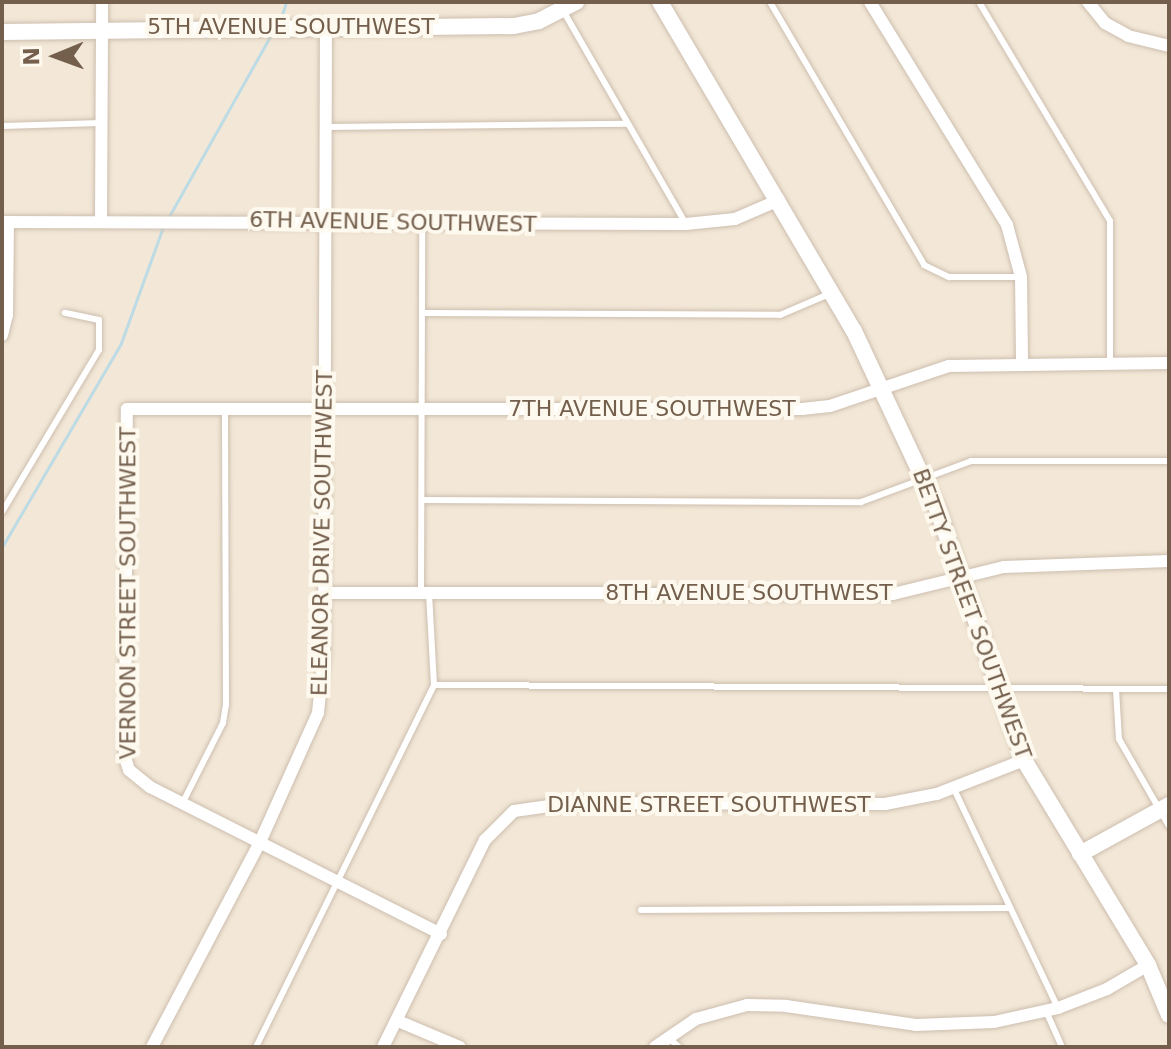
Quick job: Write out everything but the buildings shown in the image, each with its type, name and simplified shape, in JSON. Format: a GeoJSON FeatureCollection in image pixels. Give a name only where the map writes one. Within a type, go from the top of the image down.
{"type":"FeatureCollection","features":[{"type":"Feature","properties":{"kind":"street"},"geometry":{"type":"LineString","coordinates":[[101,221],[102,2]]}},
{"type":"Feature","properties":{"kind":"street","name":"BETTY STREET SOUTHWEST"},"geometry":{"type":"LineString","coordinates":[[660,2],[779,200],[882,387],[923,476],[1024,760],[1148,965],[1169,1015]]}},
{"type":"Feature","properties":{"kind":"street"},"geometry":{"type":"LineString","coordinates":[[870,2],[1000,212],[1021,277],[1022,364]]}},
{"type":"Feature","properties":{"kind":"street"},"geometry":{"type":"LineString","coordinates":[[1088,2],[1105,23],[1128,36],[1169,46]]}},
{"type":"Feature","properties":{"kind":"street","name":"5TH AVENUE SOUTHWEST"},"geometry":{"type":"LineString","coordinates":[[2,32],[102,27],[514,26],[569,6]]}},
{"type":"Feature","properties":{"kind":"street","name":"ELEANOR DRIVE SOUTHWEST"},"geometry":{"type":"LineString","coordinates":[[152,1047],[260,842],[318,713],[324,593],[326,27]]}},
{"type":"Feature","properties":{"kind":"street","name":"6TH AVENUE SOUTHWEST"},"geometry":{"type":"LineString","coordinates":[[5,222],[686,224],[735,219],[779,200]]}},
{"type":"Feature","properties":{"kind":"street"},"geometry":{"type":"LineString","coordinates":[[2,335],[7,315],[5,222]]}},
{"type":"Feature","properties":{"kind":"street","name":"7TH AVENUE SOUTHWEST"},"geometry":{"type":"LineString","coordinates":[[127,409],[802,409],[949,366],[1169,363]]}},
{"type":"Feature","properties":{"kind":"street","name":"VERNON STREET SOUTHWEST"},"geometry":{"type":"LineString","coordinates":[[127,409],[125,758],[139,780],[182,804],[441,934]]}},
{"type":"Feature","properties":{"kind":"street","name":"8TH AVENUE SOUTHWEST"},"geometry":{"type":"LineString","coordinates":[[324,593],[893,594],[1004,567],[1169,561]]}},
{"type":"Feature","properties":{"kind":"street","name":"DIANNE STREET SOUTHWEST"},"geometry":{"type":"LineString","coordinates":[[383,1047],[493,829],[529,806],[885,804],[954,789],[1024,760]]}},
{"type":"Feature","properties":{"kind":"street"},"geometry":{"type":"LineString","coordinates":[[1080,854],[1164,807]]}},
{"type":"Feature","properties":{"kind":"street"},"geometry":{"type":"LineString","coordinates":[[655,1047],[696,1019],[747,1005],[942,1026],[1052,1010],[1107,989],[1148,965]]}},
{"type":"Feature","properties":{"kind":"street"},"geometry":{"type":"LineString","coordinates":[[398,1021],[460,1047]]}},
{"type":"Feature","properties":{"kind":"lane"},"geometry":{"type":"LineString","coordinates":[[770,2],[924,265],[949,277],[1021,277]]}},
{"type":"Feature","properties":{"kind":"lane"},"geometry":{"type":"LineString","coordinates":[[979,2],[1110,221],[1110,364]]}},
{"type":"Feature","properties":{"kind":"lane"},"geometry":{"type":"LineString","coordinates":[[569,6],[628,124],[686,224]]}},
{"type":"Feature","properties":{"kind":"lane"},"geometry":{"type":"LineString","coordinates":[[2,126],[101,123]]}},
{"type":"Feature","properties":{"kind":"lane"},"geometry":{"type":"LineString","coordinates":[[325,127],[628,124]]}},
{"type":"Feature","properties":{"kind":"lane"},"geometry":{"type":"LineString","coordinates":[[256,1047],[434,685],[425,594],[422,500],[422,223]]}},
{"type":"Feature","properties":{"kind":"lane"},"geometry":{"type":"LineString","coordinates":[[422,313],[780,315],[832,292]]}},
{"type":"Feature","properties":{"kind":"lane"},"geometry":{"type":"LineString","coordinates":[[2,512],[99,350],[99,320],[65,313]]}},
{"type":"Feature","properties":{"kind":"lane"},"geometry":{"type":"LineString","coordinates":[[182,804],[223,723],[226,705],[225,410]]}},
{"type":"Feature","properties":{"kind":"lane"},"geometry":{"type":"LineString","coordinates":[[422,500],[861,502],[923,476],[971,461],[1169,461]]}},
{"type":"Feature","properties":{"kind":"lane"},"geometry":{"type":"LineString","coordinates":[[434,685],[1169,689]]}},
{"type":"Feature","properties":{"kind":"lane"},"geometry":{"type":"LineString","coordinates":[[1116,689],[1119,739],[1164,807],[1169,826]]}},
{"type":"Feature","properties":{"kind":"lane"},"geometry":{"type":"LineString","coordinates":[[954,789],[1010,908],[1052,1010],[1062,1047]]}},
{"type":"Feature","properties":{"kind":"lane"},"geometry":{"type":"LineString","coordinates":[[641,910],[1010,908]]}},
{"type":"Feature","properties":{"kind":"lane"},"geometry":{"type":"LineString","coordinates":[[667,1036],[679,1047]]}},
{"type":"Feature","properties":{"kind":"shaded area"},"geometry":{"type":"Polygon","coordinates":[[[2,2],[1169,2],[1169,1047],[2,1047],[2,2]]]}},
{"type":"Feature","properties":{"kind":"waterway"},"geometry":{"type":"LineString","coordinates":[[282,15],[286,2]]}},
{"type":"Feature","properties":{"kind":"waterway"},"geometry":{"type":"LineString","coordinates":[[167,220],[269,38]]}},
{"type":"Feature","properties":{"kind":"waterway"},"geometry":{"type":"LineString","coordinates":[[2,547],[121,343],[163,227]]}}]}
